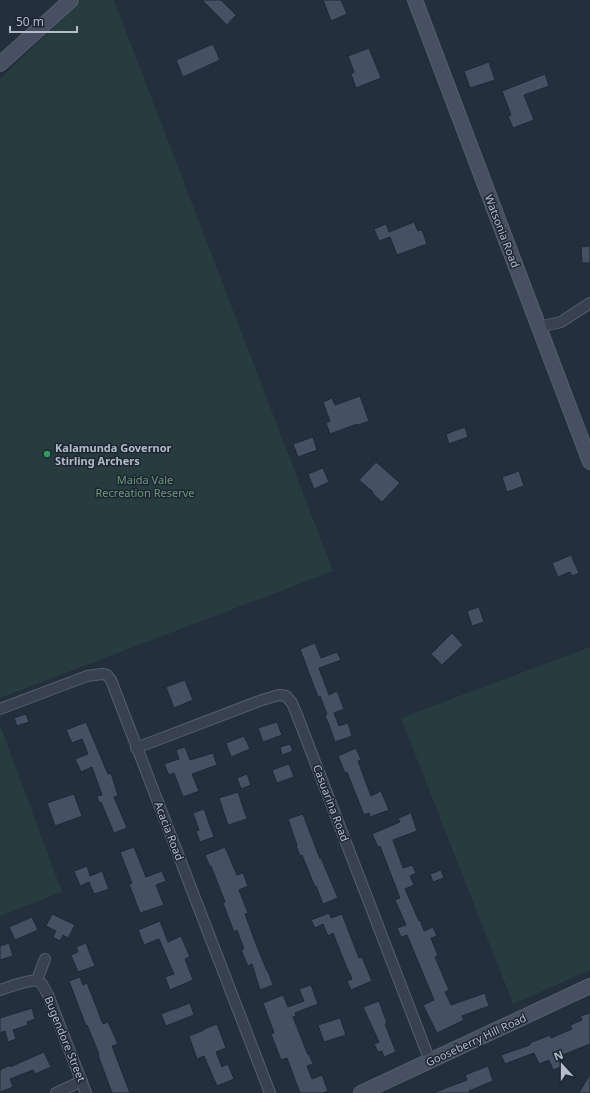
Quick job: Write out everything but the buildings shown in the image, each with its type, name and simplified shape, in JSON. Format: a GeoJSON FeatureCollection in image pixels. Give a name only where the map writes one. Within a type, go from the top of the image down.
{"type":"FeatureCollection","features":[{"type":"Feature","properties":{"kind":"street"},"geometry":{"type":"LineString","coordinates":[[0,64],[71,0]]}},
{"type":"Feature","properties":{"kind":"street","name":"Watsonia Road"},"geometry":{"type":"LineString","coordinates":[[414,0],[590,462]]}},
{"type":"Feature","properties":{"kind":"street"},"geometry":{"type":"LineString","coordinates":[[538,327],[561,322],[590,303]]}},
{"type":"Feature","properties":{"kind":"street","name":"Acacia Road"},"geometry":{"type":"LineString","coordinates":[[0,709],[87,676],[102,674],[107,675],[111,680],[270,1093]]}},
{"type":"Feature","properties":{"kind":"street","name":"Casuarina Road"},"geometry":{"type":"LineString","coordinates":[[136,748],[262,700],[279,695],[286,696],[292,703],[298,715],[430,1061]]}},
{"type":"Feature","properties":{"kind":"street"},"geometry":{"type":"LineString","coordinates":[[0,990],[20,982],[37,980],[45,959]]}},
{"type":"Feature","properties":{"kind":"street","name":"Bugendore Street"},"geometry":{"type":"LineString","coordinates":[[37,980],[42,984],[48,994],[86,1093]]}},
{"type":"Feature","properties":{"kind":"street","name":"Gooseberry Hill Road"},"geometry":{"type":"LineString","coordinates":[[361,1093],[590,986]]}},
{"type":"Feature","properties":{"kind":"street"},"geometry":{"type":"LineString","coordinates":[[56,1093],[82,1081]]}},
{"type":"Feature","properties":{"kind":"green space","name":"Maida Vale Recreation Reserve"},"geometry":{"type":"Polygon","coordinates":[[[82,0],[114,0],[333,571],[0,698],[0,79],[82,0]]]}},
{"type":"Feature","properties":{"kind":"green space"},"geometry":{"type":"Polygon","coordinates":[[[590,647],[590,970],[513,1004],[401,718],[590,647]]]}},
{"type":"Feature","properties":{"kind":"green space"},"geometry":{"type":"Polygon","coordinates":[[[0,725],[62,892],[0,916],[0,725]]]}},
{"type":"Feature","properties":{"kind":"place","name":"Kalamunda Governor Stirling Archers"},"geometry":{"type":"Point","coordinates":[47,454]}}]}
